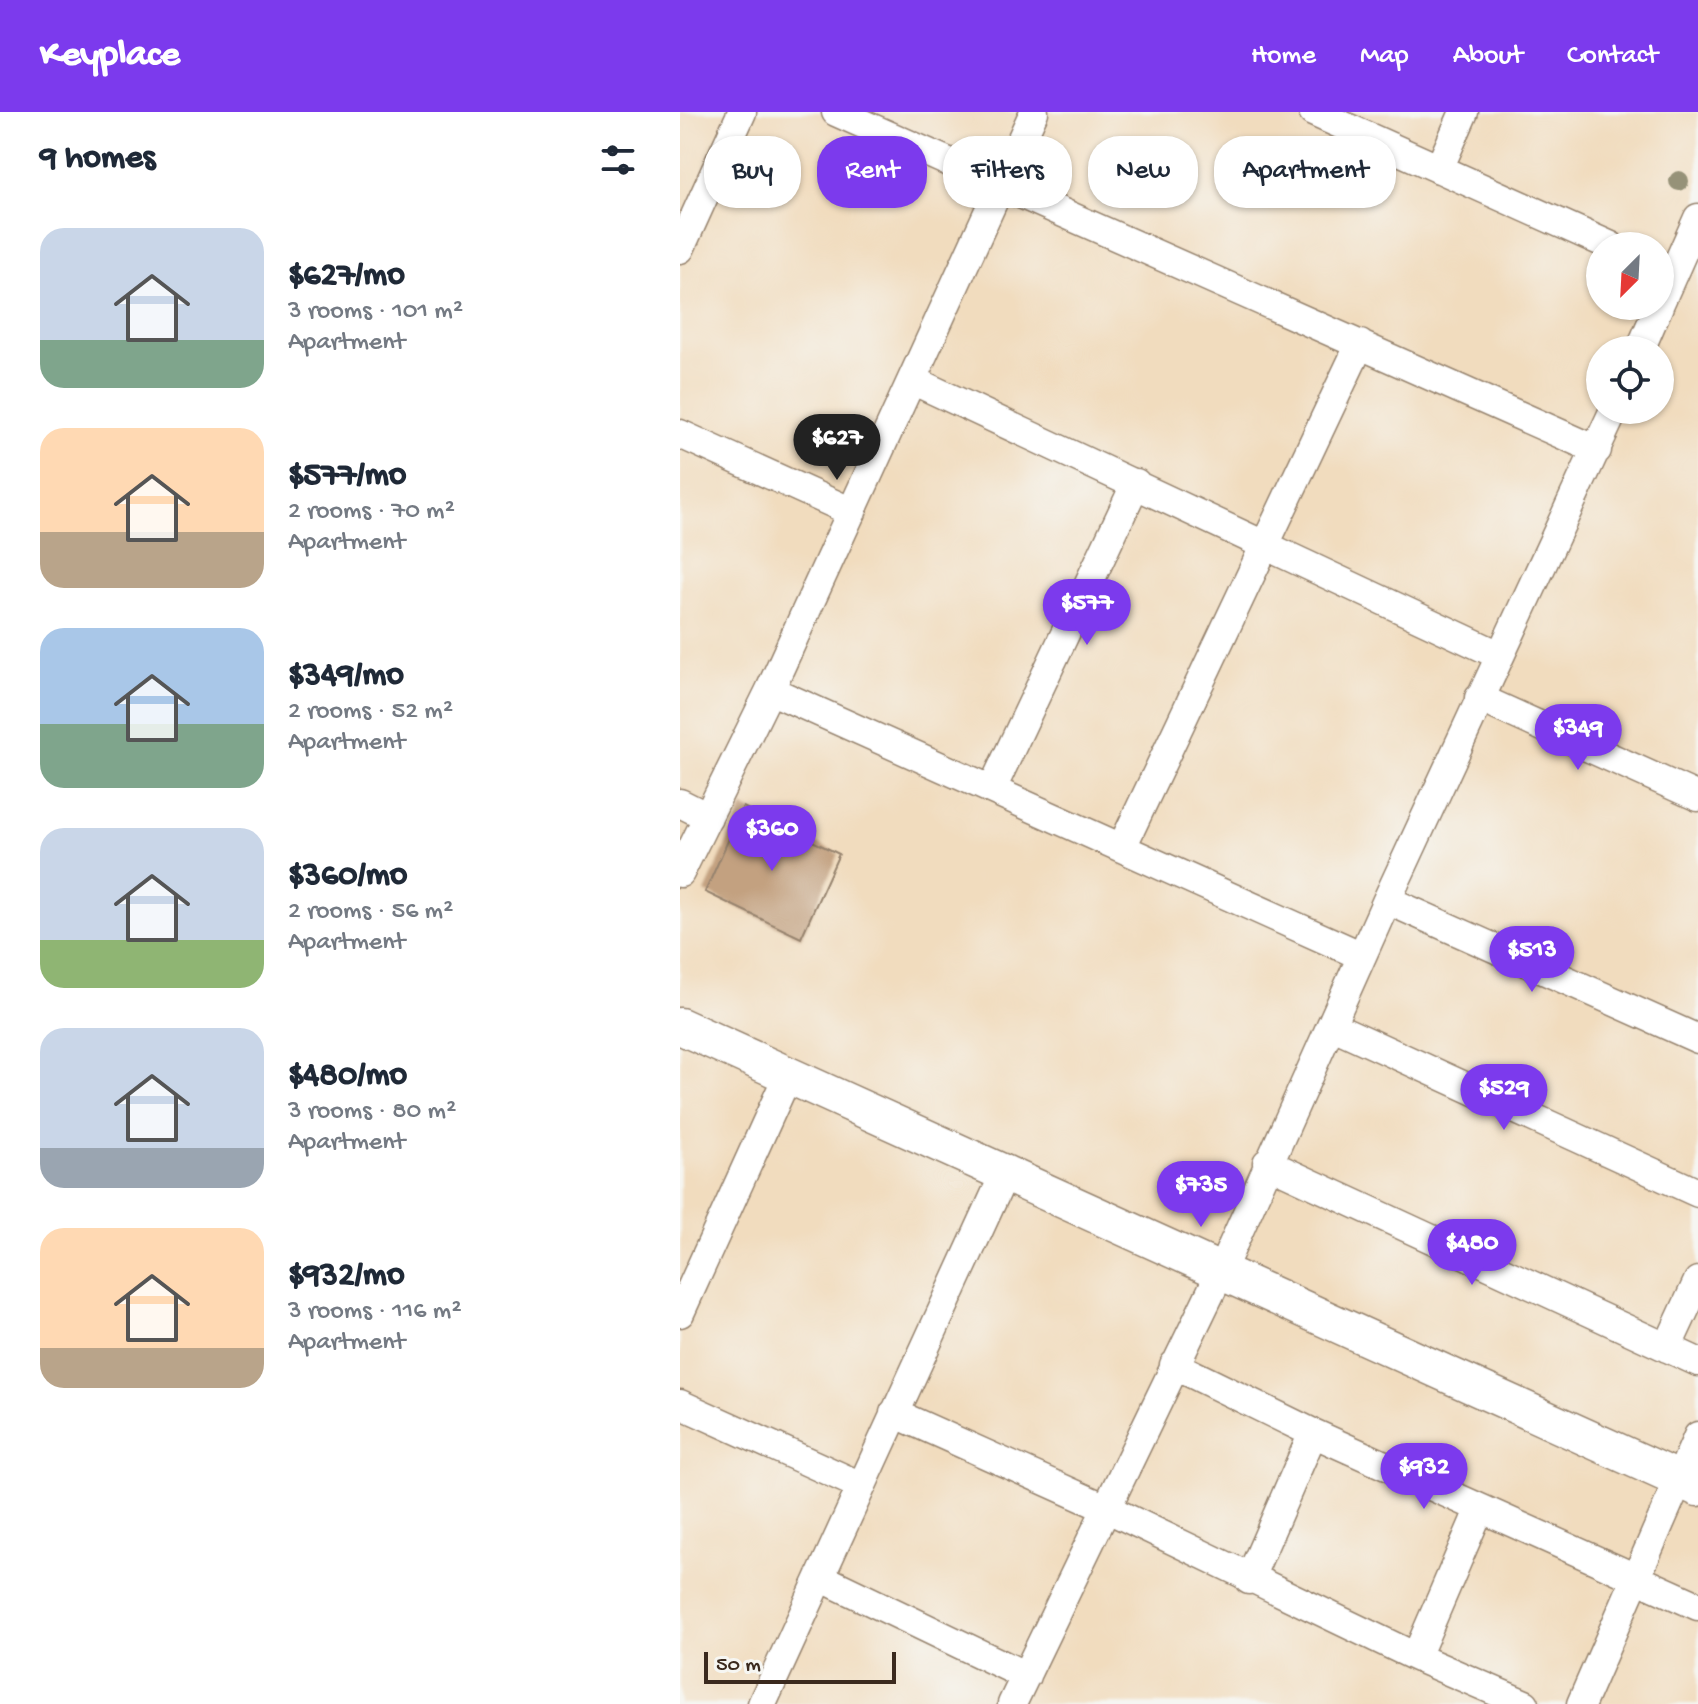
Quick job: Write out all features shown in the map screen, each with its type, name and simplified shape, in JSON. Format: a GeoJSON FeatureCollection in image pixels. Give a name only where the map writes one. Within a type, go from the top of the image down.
{"type":"FeatureCollection","features":[{"type":"Feature","properties":{"kind":"street"},"geometry":{"type":"LineString","coordinates":[[680,249],[742,112]]}},
{"type":"Feature","properties":{"kind":"street"},"geometry":{"type":"LineString","coordinates":[[836,112],[943,159]]}},
{"type":"Feature","properties":{"kind":"street"},"geometry":{"type":"LineString","coordinates":[[1023,136],[1034,112]]}},
{"type":"Feature","properties":{"kind":"street"},"geometry":{"type":"LineString","coordinates":[[1313,112],[1586,235]]}},
{"type":"Feature","properties":{"kind":"street"},"geometry":{"type":"LineString","coordinates":[[1439,169],[1464,112]]}},
{"type":"Feature","properties":{"kind":"street"},"geometry":{"type":"LineString","coordinates":[[680,873],[770,690],[989,208]]}},
{"type":"Feature","properties":{"kind":"street"},"geometry":{"type":"LineString","coordinates":[[1054,208],[1597,450]]}},
{"type":"Feature","properties":{"kind":"street"},"geometry":{"type":"LineString","coordinates":[[1677,275],[1698,218]]}},
{"type":"Feature","properties":{"kind":"street"},"geometry":{"type":"LineString","coordinates":[[1122,847],[1360,344]]}},
{"type":"Feature","properties":{"kind":"street"},"geometry":{"type":"LineString","coordinates":[[912,380],[1499,655]]}},
{"type":"Feature","properties":{"kind":"street"},"geometry":{"type":"LineString","coordinates":[[1012,1704],[1221,1271],[1479,698],[1608,424]]}},
{"type":"Feature","properties":{"kind":"street"},"geometry":{"type":"LineString","coordinates":[[680,434],[852,512]]}},
{"type":"Feature","properties":{"kind":"street"},"geometry":{"type":"LineString","coordinates":[[992,789],[1136,483]]}},
{"type":"Feature","properties":{"kind":"street"},"geometry":{"type":"LineString","coordinates":[[770,690],[1362,956]]}},
{"type":"Feature","properties":{"kind":"street"},"geometry":{"type":"LineString","coordinates":[[1479,698],[1698,797]]}},
{"type":"Feature","properties":{"kind":"street"},"geometry":{"type":"LineString","coordinates":[[680,803],[708,817]]}},
{"type":"Feature","properties":{"kind":"street"},"geometry":{"type":"LineString","coordinates":[[1387,900],[1698,1039]]}},
{"type":"Feature","properties":{"kind":"street"},"geometry":{"type":"LineString","coordinates":[[1331,1025],[1698,1193]]}},
{"type":"Feature","properties":{"kind":"street"},"geometry":{"type":"LineString","coordinates":[[680,1026],[1690,1484]]}},
{"type":"Feature","properties":{"kind":"street"},"geometry":{"type":"LineString","coordinates":[[680,1313],[788,1075]]}},
{"type":"Feature","properties":{"kind":"street"},"geometry":{"type":"LineString","coordinates":[[1267,1163],[1698,1362]]}},
{"type":"Feature","properties":{"kind":"street"},"geometry":{"type":"LineString","coordinates":[[762,1704],[1005,1173]]}},
{"type":"Feature","properties":{"kind":"street"},"geometry":{"type":"LineString","coordinates":[[1667,1348],[1698,1281]]}},
{"type":"Feature","properties":{"kind":"street"},"geometry":{"type":"LineString","coordinates":[[1174,1365],[1313,1433],[1698,1606]]}},
{"type":"Feature","properties":{"kind":"street"},"geometry":{"type":"LineString","coordinates":[[680,1404],[861,1486]]}},
{"type":"Feature","properties":{"kind":"street"},"geometry":{"type":"LineString","coordinates":[[894,1413],[1108,1509],[1249,1580],[1525,1704]]}},
{"type":"Feature","properties":{"kind":"street"},"geometry":{"type":"LineString","coordinates":[[1249,1580],[1313,1433]]}},
{"type":"Feature","properties":{"kind":"street"},"geometry":{"type":"LineString","coordinates":[[1581,1704],[1636,1578],[1690,1484],[1698,1436]]}},
{"type":"Feature","properties":{"kind":"street"},"geometry":{"type":"LineString","coordinates":[[1416,1657],[1480,1508]]}},
{"type":"Feature","properties":{"kind":"street"},"geometry":{"type":"LineString","coordinates":[[820,1577],[1026,1676]]}},
{"type":"Feature","properties":{"kind":"building"},"geometry":{"type":"Polygon","coordinates":[[[743,807],[839,854],[801,938],[705,892],[743,807]]]}}]}
